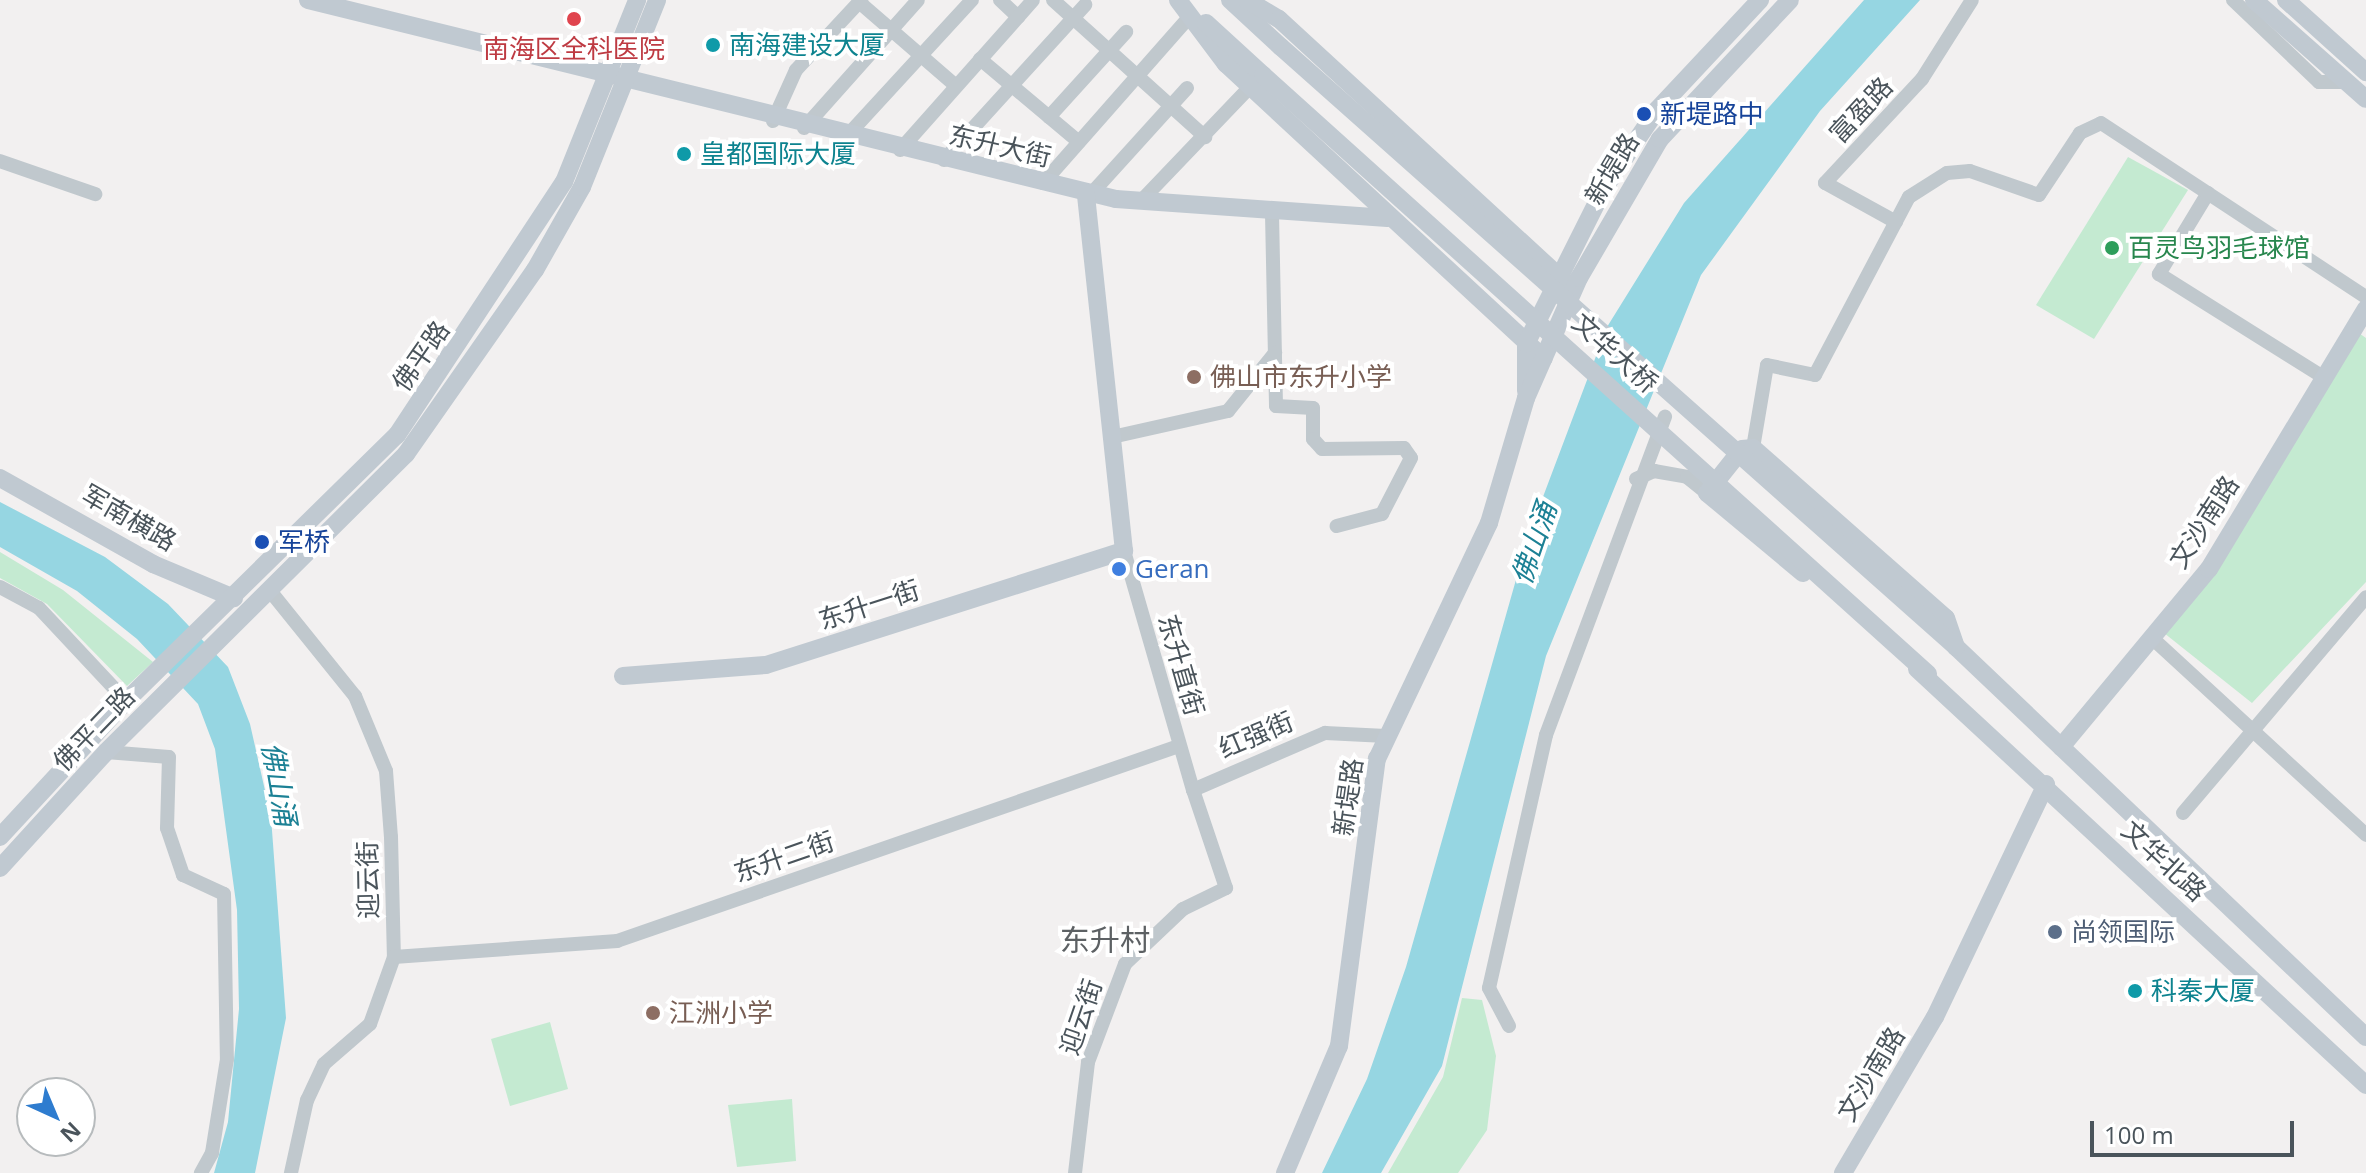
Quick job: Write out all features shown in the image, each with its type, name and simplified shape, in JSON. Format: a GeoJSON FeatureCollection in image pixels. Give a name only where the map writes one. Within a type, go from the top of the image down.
{"type":"FeatureCollection","features":[{"type":"Feature","properties":{"kind":"main road","name":"东升大街"},"geometry":{"type":"LineString","coordinates":[[308,0],[619,78],[773,121],[1088,193],[1140,202],[1272,214],[1387,218]]}},
{"type":"Feature","properties":{"kind":"main road","name":"佛平路"},"geometry":{"type":"LineString","coordinates":[[230,632],[406,454],[500,319],[582,187],[619,78],[637,0]]}},
{"type":"Feature","properties":{"kind":"main road","name":"佛平路"},"geometry":{"type":"LineString","coordinates":[[153,676],[397,435],[520,259],[564,182],[657,0]]}},
{"type":"Feature","properties":{"kind":"main road","name":"文华北路"},"geometry":{"type":"LineString","coordinates":[[1230,0],[1956,647],[2366,1037]]}},
{"type":"Feature","properties":{"kind":"main road"},"geometry":{"type":"LineString","coordinates":[[1247,0],[1279,19],[1574,290]]}},
{"type":"Feature","properties":{"kind":"main road","name":"新堤路"},"geometry":{"type":"LineString","coordinates":[[1526,398],[1526,344],[1603,190],[1657,110],[1760,0]]}},
{"type":"Feature","properties":{"kind":"main road","name":"新堤路"},"geometry":{"type":"LineString","coordinates":[[1285,1173],[1339,1046],[1377,759],[1489,523],[1526,398],[1574,290],[1660,139],[1790,0]]}},
{"type":"Feature","properties":{"kind":"main road"},"geometry":{"type":"LineString","coordinates":[[2254,0],[2315,58],[2366,99]]}},
{"type":"Feature","properties":{"kind":"main road"},"geometry":{"type":"LineString","coordinates":[[2286,0],[2366,72]]}},
{"type":"Feature","properties":{"kind":"main road"},"geometry":{"type":"LineString","coordinates":[[1183,5],[1387,218],[1544,358]]}},
{"type":"Feature","properties":{"kind":"main road","name":"文华大桥"},"geometry":{"type":"LineString","coordinates":[[1257,81],[1928,674]]}},
{"type":"Feature","properties":{"kind":"main road"},"geometry":{"type":"LineString","coordinates":[[1088,193],[1124,551]]}},
{"type":"Feature","properties":{"kind":"main road","name":"文沙南路"},"geometry":{"type":"LineString","coordinates":[[2061,747],[2209,569],[2366,309]]}},
{"type":"Feature","properties":{"kind":"main road"},"geometry":{"type":"LineString","coordinates":[[1928,674],[1902,662],[1707,493],[1742,449],[1753,448],[1946,618],[1956,647]]}},
{"type":"Feature","properties":{"kind":"main road","name":"军南横路"},"geometry":{"type":"LineString","coordinates":[[0,478],[153,564],[234,598]]}},
{"type":"Feature","properties":{"kind":"main road","name":"东升一街"},"geometry":{"type":"LineString","coordinates":[[623,676],[766,665],[1124,551]]}},
{"type":"Feature","properties":{"kind":"main road","name":"佛平二路"},"geometry":{"type":"LineString","coordinates":[[0,868],[106,752],[230,632]]}},
{"type":"Feature","properties":{"kind":"main road","name":"文华北路"},"geometry":{"type":"LineString","coordinates":[[1928,674],[2364,1080]]}},
{"type":"Feature","properties":{"kind":"main road","name":"佛平二路"},"geometry":{"type":"LineString","coordinates":[[0,837],[153,676]]}},
{"type":"Feature","properties":{"kind":"main road","name":"文沙南路"},"geometry":{"type":"LineString","coordinates":[[1843,1173],[1935,1017],[2046,784]]}},
{"type":"Feature","properties":{"kind":"street"},"geometry":{"type":"LineString","coordinates":[[804,128],[918,0]]}},
{"type":"Feature","properties":{"kind":"street"},"geometry":{"type":"LineString","coordinates":[[846,137],[972,0]]}},
{"type":"Feature","properties":{"kind":"street"},"geometry":{"type":"LineString","coordinates":[[1000,0],[1018,17]]}},
{"type":"Feature","properties":{"kind":"street"},"geometry":{"type":"LineString","coordinates":[[900,150],[1033,0]]}},
{"type":"Feature","properties":{"kind":"street"},"geometry":{"type":"LineString","coordinates":[[1053,0],[1205,137]]}},
{"type":"Feature","properties":{"kind":"street","name":"富盈路"},"geometry":{"type":"LineString","coordinates":[[1896,222],[1825,183],[1922,79],[1972,0]]}},
{"type":"Feature","properties":{"kind":"street"},"geometry":{"type":"LineString","coordinates":[[2233,0],[2319,82],[2346,82]]}},
{"type":"Feature","properties":{"kind":"street"},"geometry":{"type":"LineString","coordinates":[[773,121],[796,70],[860,1],[956,86]]}},
{"type":"Feature","properties":{"kind":"street"},"geometry":{"type":"LineString","coordinates":[[944,160],[1085,5]]}},
{"type":"Feature","properties":{"kind":"street"},"geometry":{"type":"LineString","coordinates":[[1043,183],[1137,76],[1183,5]]}},
{"type":"Feature","properties":{"kind":"street"},"geometry":{"type":"LineString","coordinates":[[1049,117],[1126,32]]}},
{"type":"Feature","properties":{"kind":"street"},"geometry":{"type":"LineString","coordinates":[[980,59],[1079,142]]}},
{"type":"Feature","properties":{"kind":"street"},"geometry":{"type":"LineString","coordinates":[[1140,202],[1257,81]]}},
{"type":"Feature","properties":{"kind":"street"},"geometry":{"type":"LineString","coordinates":[[1088,193],[1187,88]]}},
{"type":"Feature","properties":{"kind":"street"},"geometry":{"type":"LineString","coordinates":[[1753,448],[1767,365],[1815,375],[1909,197],[1947,173],[1970,171],[2039,195],[2080,133],[2101,123],[2366,297]]}},
{"type":"Feature","properties":{"kind":"street"},"geometry":{"type":"LineString","coordinates":[[0,161],[95,194]]}},
{"type":"Feature","properties":{"kind":"street"},"geometry":{"type":"LineString","coordinates":[[2208,193],[2159,274],[2323,377]]}},
{"type":"Feature","properties":{"kind":"street"},"geometry":{"type":"LineString","coordinates":[[1272,214],[1276,406],[1313,408],[1316,446],[1409,450],[1392,504],[1368,523],[1337,526]]}},
{"type":"Feature","properties":{"kind":"street"},"geometry":{"type":"LineString","coordinates":[[1112,437],[1228,411],[1275,352]]}},
{"type":"Feature","properties":{"kind":"street"},"geometry":{"type":"LineString","coordinates":[[1509,1026],[1489,988],[1542,749],[1636,479],[1665,417]]}},
{"type":"Feature","properties":{"kind":"street"},"geometry":{"type":"LineString","coordinates":[[1636,479],[1654,471],[1687,477],[1707,493]]}},
{"type":"Feature","properties":{"kind":"street","name":"东升直街"},"geometry":{"type":"LineString","coordinates":[[1124,551],[1179,746]]}},
{"type":"Feature","properties":{"kind":"street"},"geometry":{"type":"LineString","coordinates":[[0,587],[39,608],[126,701]]}},
{"type":"Feature","properties":{"kind":"street","name":"迎云街"},"geometry":{"type":"LineString","coordinates":[[271,592],[355,696],[386,771],[394,957],[370,1024],[324,1064],[307,1100],[291,1173]]}},
{"type":"Feature","properties":{"kind":"street"},"geometry":{"type":"LineString","coordinates":[[2183,813],[2366,597]]}},
{"type":"Feature","properties":{"kind":"street"},"geometry":{"type":"LineString","coordinates":[[2152,638],[2366,835]]}},
{"type":"Feature","properties":{"kind":"street","name":"红强街"},"geometry":{"type":"LineString","coordinates":[[1179,746],[1193,790],[1325,733],[1386,736]]}},
{"type":"Feature","properties":{"kind":"street","name":"东升二街"},"geometry":{"type":"LineString","coordinates":[[394,957],[617,941],[1179,746]]}},
{"type":"Feature","properties":{"kind":"street"},"geometry":{"type":"LineString","coordinates":[[106,752],[169,757],[167,828],[183,875],[224,894],[227,1059],[212,1153],[201,1173]]}},
{"type":"Feature","properties":{"kind":"street","name":"迎云街"},"geometry":{"type":"LineString","coordinates":[[1075,1173],[1088,1062],[1125,964],[1183,909],[1226,888],[1193,790]]}},
{"type":"Feature","properties":{"kind":"green space","name":"百灵鸟羽毛球馆"},"geometry":{"type":"Polygon","coordinates":[[[2128,157],[2188,190],[2094,339],[2036,305],[2128,157]]]}},
{"type":"Feature","properties":{"kind":"green space"},"geometry":{"type":"Polygon","coordinates":[[[2353,329],[2366,338],[2366,582],[2252,703],[2159,629],[2209,569],[2353,329]]]}},
{"type":"Feature","properties":{"kind":"green space"},"geometry":{"type":"Polygon","coordinates":[[[0,552],[63,590],[153,662],[127,686],[47,604],[0,578],[0,552]]]}},
{"type":"Feature","properties":{"kind":"green space"},"geometry":{"type":"Polygon","coordinates":[[[1462,998],[1482,1000],[1496,1056],[1487,1130],[1458,1173],[1388,1173],[1443,1077],[1462,998]]]}},
{"type":"Feature","properties":{"kind":"green space"},"geometry":{"type":"Polygon","coordinates":[[[550,1022],[568,1089],[510,1106],[491,1039],[550,1022]]]}},
{"type":"Feature","properties":{"kind":"green space"},"geometry":{"type":"Polygon","coordinates":[[[792,1099],[796,1161],[737,1167],[728,1105],[792,1099]]]}},
{"type":"Feature","properties":{"kind":"water","name":"佛山涌"},"geometry":{"type":"Polygon","coordinates":[[[1864,0],[1920,0],[1820,111],[1701,275],[1546,656],[1442,1066],[1381,1173],[1322,1173],[1367,1079],[1406,967],[1529,534],[1607,327],[1684,203],[1864,0]]]}},
{"type":"Feature","properties":{"kind":"water"},"geometry":{"type":"Polygon","coordinates":[[[0,502],[105,557],[168,604],[228,667],[250,724],[271,817],[286,1018],[255,1173],[214,1173],[228,1122],[239,1009],[237,910],[215,749],[198,704],[137,639],[77,591],[0,547],[0,502]]]}},
{"type":"Feature","properties":{"kind":"place","name":"南海区全科医院"},"geometry":{"type":"Point","coordinates":[574,19]}},
{"type":"Feature","properties":{"kind":"place","name":"南海建设大厦"},"geometry":{"type":"Point","coordinates":[713,45]}},
{"type":"Feature","properties":{"kind":"place","name":"新堤路中"},"geometry":{"type":"Point","coordinates":[1644,114]}},
{"type":"Feature","properties":{"kind":"place","name":"皇都国际大厦"},"geometry":{"type":"Point","coordinates":[684,154]}},
{"type":"Feature","properties":{"kind":"place","name":"百灵鸟羽毛球馆"},"geometry":{"type":"Point","coordinates":[2112,248]}},
{"type":"Feature","properties":{"kind":"place","name":"佛山市东升小学"},"geometry":{"type":"Point","coordinates":[1194,377]}},
{"type":"Feature","properties":{"kind":"place","name":"军桥"},"geometry":{"type":"Point","coordinates":[262,542]}},
{"type":"Feature","properties":{"kind":"place","name":"Geran"},"geometry":{"type":"Point","coordinates":[1119,569]}},
{"type":"Feature","properties":{"kind":"place","name":"尚领国际"},"geometry":{"type":"Point","coordinates":[2055,932]}},
{"type":"Feature","properties":{"kind":"place","name":"科秦大厦"},"geometry":{"type":"Point","coordinates":[2135,991]}},
{"type":"Feature","properties":{"kind":"place","name":"江洲小学"},"geometry":{"type":"Point","coordinates":[653,1013]}},
{"type":"Feature","properties":{"kind":"district","name":"东升村"},"geometry":{"type":"Point","coordinates":[1105,940]}}]}
